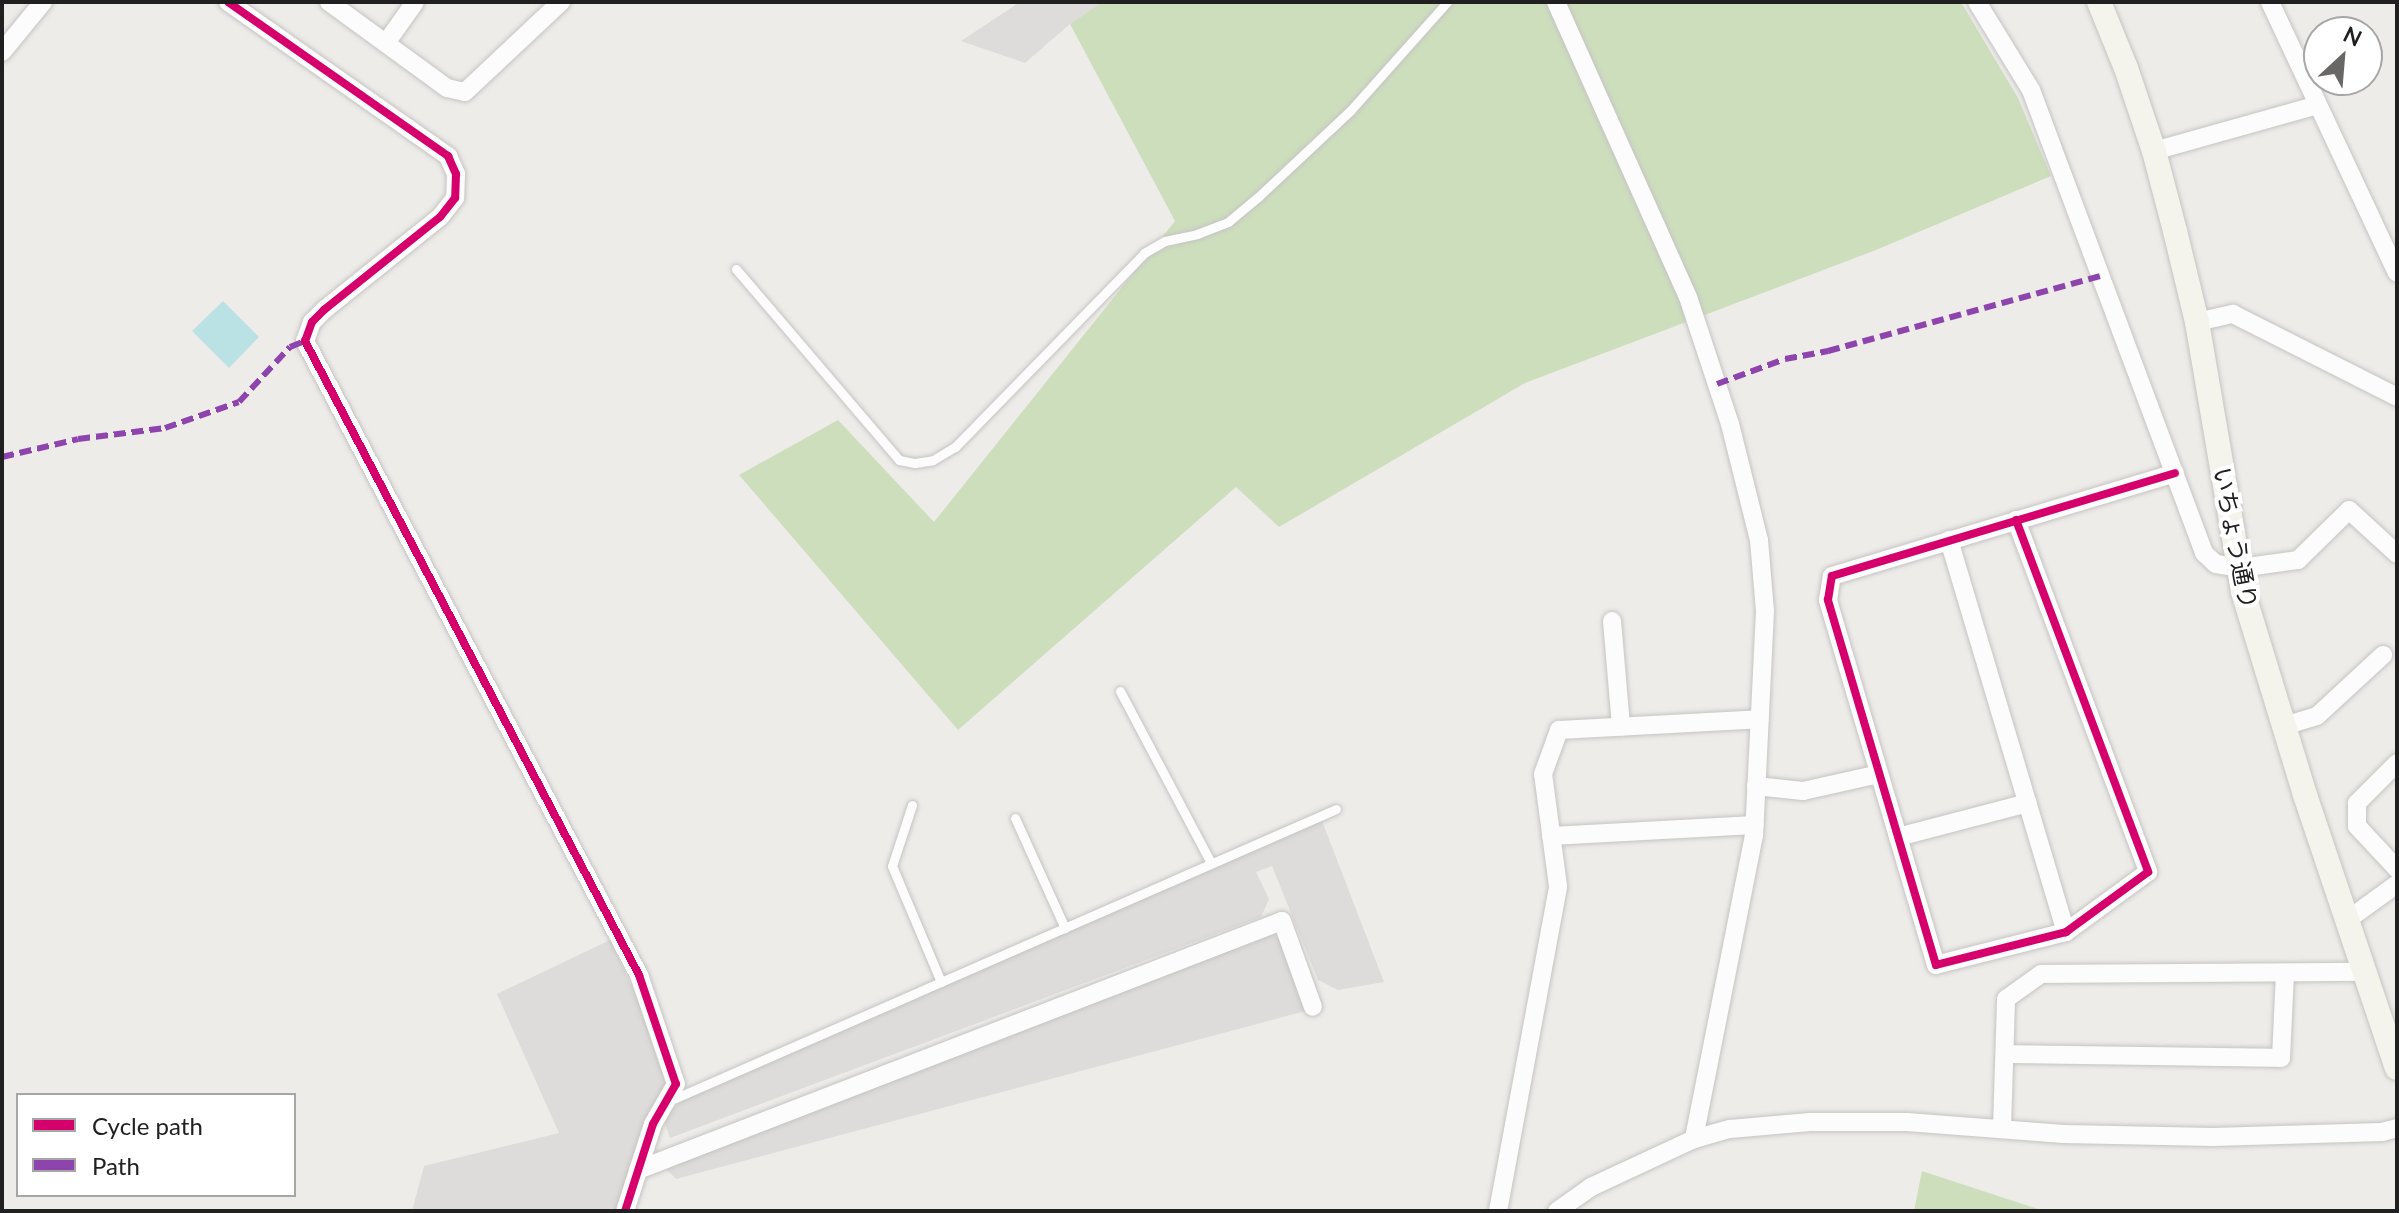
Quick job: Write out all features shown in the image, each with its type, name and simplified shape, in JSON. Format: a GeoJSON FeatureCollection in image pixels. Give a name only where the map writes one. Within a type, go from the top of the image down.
{"type":"FeatureCollection","features":[{"type":"Feature","properties":{"kind":"street"},"geometry":{"type":"LineString","coordinates":[[2,52],[43,2]]}},
{"type":"Feature","properties":{"kind":"street"},"geometry":{"type":"LineString","coordinates":[[228,2],[448,156],[456,174],[455,198],[440,217],[324,310],[312,322],[305,341],[639,975],[676,1084],[653,1124],[625,1211]]}},
{"type":"Feature","properties":{"kind":"street"},"geometry":{"type":"LineString","coordinates":[[329,2],[447,88],[465,92],[561,2]]}},
{"type":"Feature","properties":{"kind":"street"},"geometry":{"type":"LineString","coordinates":[[386,43],[415,2]]}},
{"type":"Feature","properties":{"kind":"street"},"geometry":{"type":"LineString","coordinates":[[1556,2],[1688,297],[1730,424],[1759,540],[1765,611],[1755,825],[1694,1139]]}},
{"type":"Feature","properties":{"kind":"street"},"geometry":{"type":"LineString","coordinates":[[1977,2],[2031,90],[2204,553],[2216,564],[2240,568],[2298,560],[2349,510],[2397,554]]}},
{"type":"Feature","properties":{"kind":"street","name":"いちょう通り"},"geometry":{"type":"LineString","coordinates":[[2099,2],[2126,68],[2154,151],[2197,322],[2243,592],[2346,921],[2397,1068]]}},
{"type":"Feature","properties":{"kind":"street"},"geometry":{"type":"LineString","coordinates":[[2270,2],[2397,273]]}},
{"type":"Feature","properties":{"kind":"street"},"geometry":{"type":"LineString","coordinates":[[2154,151],[2318,105]]}},
{"type":"Feature","properties":{"kind":"street"},"geometry":{"type":"LineString","coordinates":[[2197,322],[2233,314],[2397,397]]}},
{"type":"Feature","properties":{"kind":"street"},"geometry":{"type":"LineString","coordinates":[[2016,520],[2148,872],[2066,932],[1936,965],[1828,600],[1832,576],[1949,540],[2016,520],[2175,473]]}},
{"type":"Feature","properties":{"kind":"street"},"geometry":{"type":"LineString","coordinates":[[1949,540],[2066,932]]}},
{"type":"Feature","properties":{"kind":"street"},"geometry":{"type":"LineString","coordinates":[[1612,621],[1621,727]]}},
{"type":"Feature","properties":{"kind":"street"},"geometry":{"type":"LineString","coordinates":[[2284,726],[2317,716],[2383,655]]}},
{"type":"Feature","properties":{"kind":"street"},"geometry":{"type":"LineString","coordinates":[[1498,1211],[1558,886],[1543,774],[1559,730],[1760,719]]}},
{"type":"Feature","properties":{"kind":"street"},"geometry":{"type":"LineString","coordinates":[[2397,763],[2357,803],[2357,826],[2397,869]]}},
{"type":"Feature","properties":{"kind":"street"},"geometry":{"type":"LineString","coordinates":[[1756,786],[1803,791],[1879,774]]}},
{"type":"Feature","properties":{"kind":"street"},"geometry":{"type":"LineString","coordinates":[[1898,837],[2028,803]]}},
{"type":"Feature","properties":{"kind":"street"},"geometry":{"type":"LineString","coordinates":[[1551,836],[1755,825]]}},
{"type":"Feature","properties":{"kind":"street"},"geometry":{"type":"LineString","coordinates":[[2346,921],[2397,884]]}},
{"type":"Feature","properties":{"kind":"street"},"geometry":{"type":"LineString","coordinates":[[638,1170],[1282,921],[1313,1007]]}},
{"type":"Feature","properties":{"kind":"street"},"geometry":{"type":"LineString","coordinates":[[2002,1128],[2006,999],[2041,974],[2363,972]]}},
{"type":"Feature","properties":{"kind":"street"},"geometry":{"type":"LineString","coordinates":[[2005,1054],[2281,1058],[2285,973]]}},
{"type":"Feature","properties":{"kind":"street"},"geometry":{"type":"LineString","coordinates":[[1557,1211],[1591,1187],[1694,1139],[1730,1129],[1810,1122],[1907,1122],[2064,1134],[2213,1137],[2382,1132],[2397,1128]]}},
{"type":"Feature","properties":{"kind":"lane"},"geometry":{"type":"LineString","coordinates":[[736,269],[899,460],[915,463],[933,460],[965,437],[1144,253],[1165,241],[1197,234],[1228,222],[1258,197],[1350,111],[1447,2]]}},
{"type":"Feature","properties":{"kind":"lane"},"geometry":{"type":"LineString","coordinates":[[1120,691],[1211,863]]}},
{"type":"Feature","properties":{"kind":"lane"},"geometry":{"type":"LineString","coordinates":[[912,805],[892,866],[941,982]]}},
{"type":"Feature","properties":{"kind":"lane"},"geometry":{"type":"LineString","coordinates":[[666,1103],[1336,809]]}},
{"type":"Feature","properties":{"kind":"lane"},"geometry":{"type":"LineString","coordinates":[[1015,818],[1065,928]]}},
{"type":"Feature","properties":{"kind":"shaded area"},"geometry":{"type":"Polygon","coordinates":[[[1020,2],[1102,2],[1070,24],[1025,63],[961,41],[1020,2]]]}},
{"type":"Feature","properties":{"kind":"shaded area"},"geometry":{"type":"Polygon","coordinates":[[[1322,821],[1384,982],[1338,990],[1318,980],[1272,866],[1256,872],[1269,899],[1261,917],[670,1138],[663,1118],[685,1098],[1322,821]]]}},
{"type":"Feature","properties":{"kind":"shaded area"},"geometry":{"type":"Polygon","coordinates":[[[1270,933],[1282,941],[1309,1010],[676,1179],[663,1166],[1270,933]]]}},
{"type":"Feature","properties":{"kind":"shaded area"},"geometry":{"type":"Polygon","coordinates":[[[610,940],[645,1015],[667,1086],[649,1112],[617,1211],[412,1211],[424,1166],[559,1133],[497,994],[610,940]]]}},
{"type":"Feature","properties":{"kind":"green space"},"geometry":{"type":"Polygon","coordinates":[[[1102,2],[1961,2],[2018,98],[2051,176],[1876,250],[1525,383],[1279,527],[1236,487],[958,730],[739,475],[838,420],[934,522],[1175,221],[1070,24],[1102,2]]]}},
{"type":"Feature","properties":{"kind":"green space"},"geometry":{"type":"Polygon","coordinates":[[[1922,1171],[2044,1211],[1914,1211],[1922,1171]]]}},
{"type":"Feature","properties":{"kind":"water"},"geometry":{"type":"Polygon","coordinates":[[[223,301],[259,337],[229,368],[192,331],[223,301]]]}},
{"type":"Feature","properties":{"kind":"marked path"},"geometry":{"type":"LineString","coordinates":[[1717,384],[1785,359],[1828,351],[2101,276]]}},
{"type":"Feature","properties":{"kind":"marked path"},"geometry":{"type":"LineString","coordinates":[[2,457],[78,439],[165,428],[239,402],[290,347],[305,341]]}},
{"type":"Feature","properties":{"kind":"cycle path"},"geometry":{"type":"LineString","coordinates":[[228,2],[448,156],[456,174],[455,198],[440,217],[324,310],[312,322],[305,341],[639,975],[676,1084],[653,1124],[625,1211]]}},
{"type":"Feature","properties":{"kind":"cycle path"},"geometry":{"type":"LineString","coordinates":[[2016,520],[2148,872],[2066,932],[1936,965],[1828,600],[1832,576],[2175,473]]}}]}
